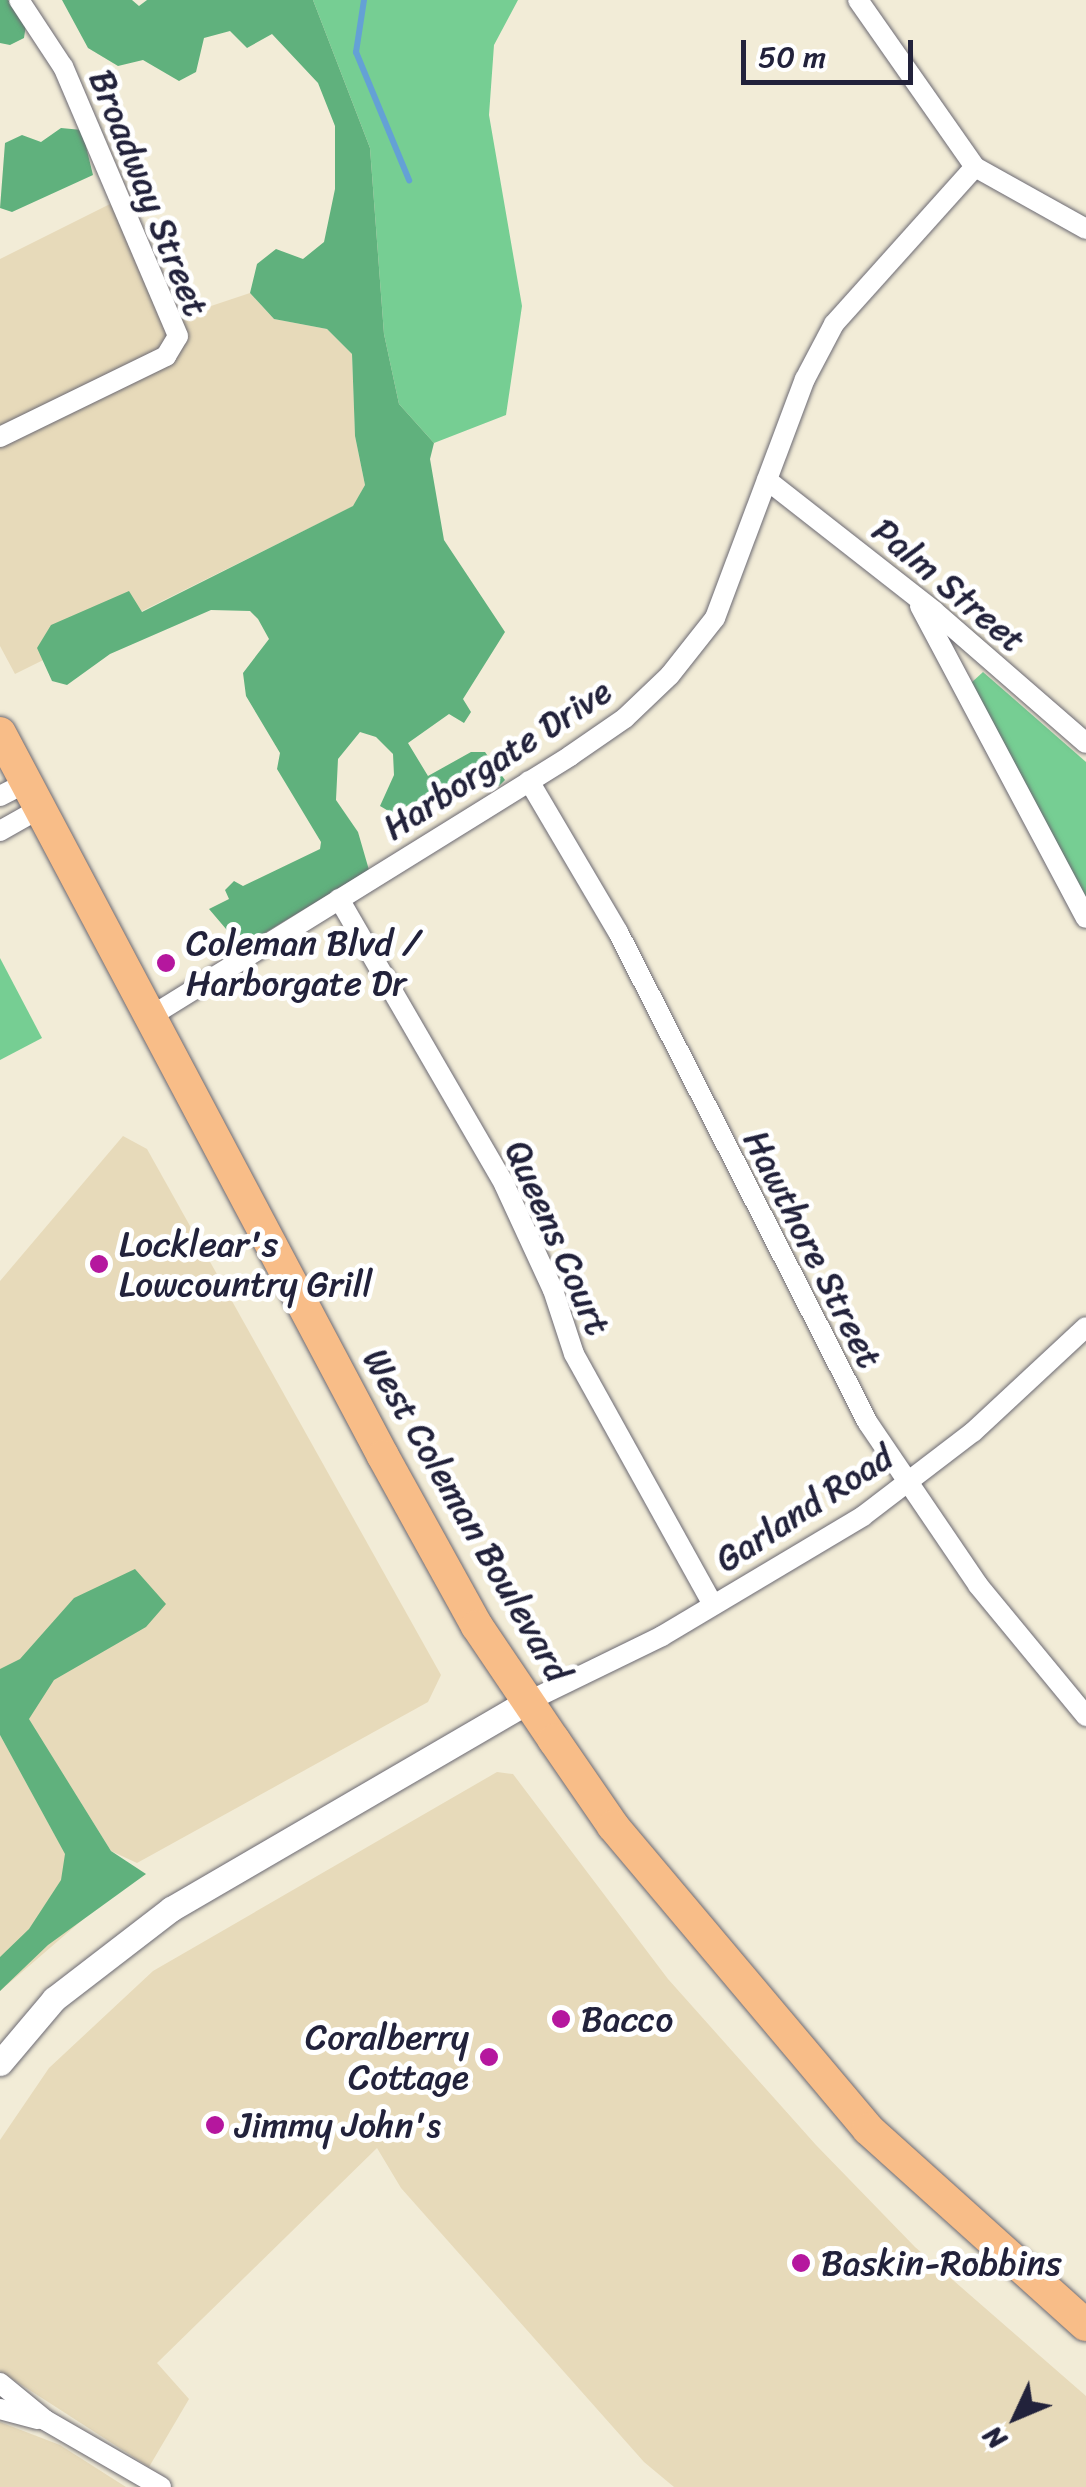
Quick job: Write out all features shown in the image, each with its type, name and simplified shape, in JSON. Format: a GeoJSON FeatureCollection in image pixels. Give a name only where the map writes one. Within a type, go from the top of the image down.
{"type":"FeatureCollection","features":[{"type":"Feature","properties":{"kind":"main road","name":"West Coleman Boulevard"},"geometry":{"type":"LineString","coordinates":[[0,734],[22,796],[148,1018],[477,1626],[528,1702],[614,1826],[817,2073],[868,2129],[1086,2325]]}},
{"type":"Feature","properties":{"kind":"street","name":"Broadway Street"},"geometry":{"type":"LineString","coordinates":[[0,438],[166,356],[178,336],[63,67],[19,0]]}},
{"type":"Feature","properties":{"kind":"street"},"geometry":{"type":"LineString","coordinates":[[858,0],[975,167],[1086,229]]}},
{"type":"Feature","properties":{"kind":"street","name":"Harborgate Drive"},"geometry":{"type":"LineString","coordinates":[[148,1018],[625,718],[715,618],[805,378],[834,324],[975,167]]}},
{"type":"Feature","properties":{"kind":"street","name":"Palm Street"},"geometry":{"type":"LineString","coordinates":[[767,480],[915,596],[1086,743]]}},
{"type":"Feature","properties":{"kind":"street"},"geometry":{"type":"LineString","coordinates":[[915,596],[1086,918]]}},
{"type":"Feature","properties":{"kind":"street","name":"Hawthore Street"},"geometry":{"type":"LineString","coordinates":[[530,781],[618,932],[808,1316],[904,1483],[1086,1716]]}},
{"type":"Feature","properties":{"kind":"street"},"geometry":{"type":"LineString","coordinates":[[0,830],[22,796]]}},
{"type":"Feature","properties":{"kind":"street","name":"Queens Court"},"geometry":{"type":"LineString","coordinates":[[339,900],[504,1184],[553,1290],[574,1354],[713,1605]]}},
{"type":"Feature","properties":{"kind":"street","name":"Garland Road"},"geometry":{"type":"LineString","coordinates":[[528,1702],[713,1605],[863,1516],[973,1432],[1086,1327]]}},
{"type":"Feature","properties":{"kind":"street"},"geometry":{"type":"LineString","coordinates":[[0,2063],[54,2000],[170,1909],[528,1702]]}},
{"type":"Feature","properties":{"kind":"street"},"geometry":{"type":"LineString","coordinates":[[0,2383],[44,2420],[161,2487]]}},
{"type":"Feature","properties":{"kind":"street"},"geometry":{"type":"LineString","coordinates":[[0,2408],[44,2420]]}},
{"type":"Feature","properties":{"kind":"shaded area"},"geometry":{"type":"Polygon","coordinates":[[[128,195],[178,317],[250,293],[274,319],[327,329],[352,354],[355,436],[365,485],[354,506],[15,674],[0,646],[0,259],[128,195]]]}},
{"type":"Feature","properties":{"kind":"shaded area"},"geometry":{"type":"Polygon","coordinates":[[[123,1136],[147,1149],[441,1675],[428,1702],[137,1863],[111,1851],[0,1674],[0,1281],[123,1136]]]}},
{"type":"Feature","properties":{"kind":"shaded area"},"geometry":{"type":"Polygon","coordinates":[[[0,1735],[65,1853],[102,1903],[0,1991],[0,1735]]]}},
{"type":"Feature","properties":{"kind":"shaded area"},"geometry":{"type":"Polygon","coordinates":[[[497,1772],[513,1774],[668,1979],[816,2145],[915,2247],[1086,2396],[1086,2487],[674,2487],[644,2462],[401,2188],[377,2148],[157,2363],[189,2399],[149,2467],[0,2371],[0,2140],[49,2068],[153,1971],[497,1772]]]}},
{"type":"Feature","properties":{"kind":"shaded area"},"geometry":{"type":"Polygon","coordinates":[[[0,2422],[60,2445],[126,2487],[0,2487],[0,2422]]]}},
{"type":"Feature","properties":{"kind":"green space"},"geometry":{"type":"Polygon","coordinates":[[[0,0],[8,0],[26,25],[24,38],[10,45],[0,43],[0,0]]]}},
{"type":"Feature","properties":{"kind":"green space"},"geometry":{"type":"Polygon","coordinates":[[[62,0],[132,0],[139,6],[147,0],[313,0],[370,148],[384,334],[399,404],[434,443],[430,459],[444,540],[505,632],[463,699],[471,712],[464,723],[449,714],[408,743],[428,776],[471,752],[485,752],[505,780],[499,786],[475,774],[392,813],[380,806],[394,775],[393,754],[376,737],[360,732],[338,759],[336,800],[358,832],[369,870],[250,942],[232,936],[209,909],[229,899],[225,890],[234,881],[243,886],[320,849],[321,842],[277,769],[280,753],[246,696],[243,673],[269,639],[258,619],[250,611],[211,610],[110,654],[67,685],[52,681],[37,648],[51,625],[129,591],[142,612],[353,506],[365,485],[355,436],[352,354],[327,329],[274,319],[250,293],[257,264],[276,249],[303,259],[324,242],[335,189],[335,126],[318,83],[272,34],[247,48],[230,31],[204,38],[196,72],[179,81],[143,60],[118,66],[88,48],[62,0]]]}},
{"type":"Feature","properties":{"kind":"green space"},"geometry":{"type":"Polygon","coordinates":[[[313,0],[518,0],[494,45],[489,115],[522,306],[506,415],[434,443],[399,404],[384,334],[370,148],[313,0]]]}},
{"type":"Feature","properties":{"kind":"green space"},"geometry":{"type":"Polygon","coordinates":[[[61,128],[82,130],[93,175],[12,212],[0,208],[5,143],[22,135],[41,142],[61,128]]]}},
{"type":"Feature","properties":{"kind":"green space"},"geometry":{"type":"Polygon","coordinates":[[[983,672],[1086,762],[1086,907],[971,683],[983,672]]]}},
{"type":"Feature","properties":{"kind":"green space"},"geometry":{"type":"Polygon","coordinates":[[[0,958],[42,1038],[0,1060],[0,958]]]}},
{"type":"Feature","properties":{"kind":"green space"},"geometry":{"type":"Polygon","coordinates":[[[135,1569],[166,1604],[146,1627],[54,1680],[29,1719],[111,1851],[146,1874],[48,1945],[0,1991],[0,1957],[29,1929],[61,1880],[65,1854],[0,1735],[0,1669],[20,1659],[74,1598],[135,1569]]]}},
{"type":"Feature","properties":{"kind":"waterway"},"geometry":{"type":"LineString","coordinates":[[364,0],[356,52],[409,180]]}},
{"type":"Feature","properties":{"kind":"place","name":"Coleman Blvd / Harborgate Dr"},"geometry":{"type":"Point","coordinates":[166,963]}},
{"type":"Feature","properties":{"kind":"place","name":"Locklear's Lowcountry Grill"},"geometry":{"type":"Point","coordinates":[99,1264]}},
{"type":"Feature","properties":{"kind":"place","name":"Bacco"},"geometry":{"type":"Point","coordinates":[561,2019]}},
{"type":"Feature","properties":{"kind":"place","name":"Coralberry Cottage"},"geometry":{"type":"Point","coordinates":[489,2057]}},
{"type":"Feature","properties":{"kind":"place","name":"Jimmy John's"},"geometry":{"type":"Point","coordinates":[215,2125]}},
{"type":"Feature","properties":{"kind":"place","name":"Baskin-Robbins"},"geometry":{"type":"Point","coordinates":[801,2263]}}]}
